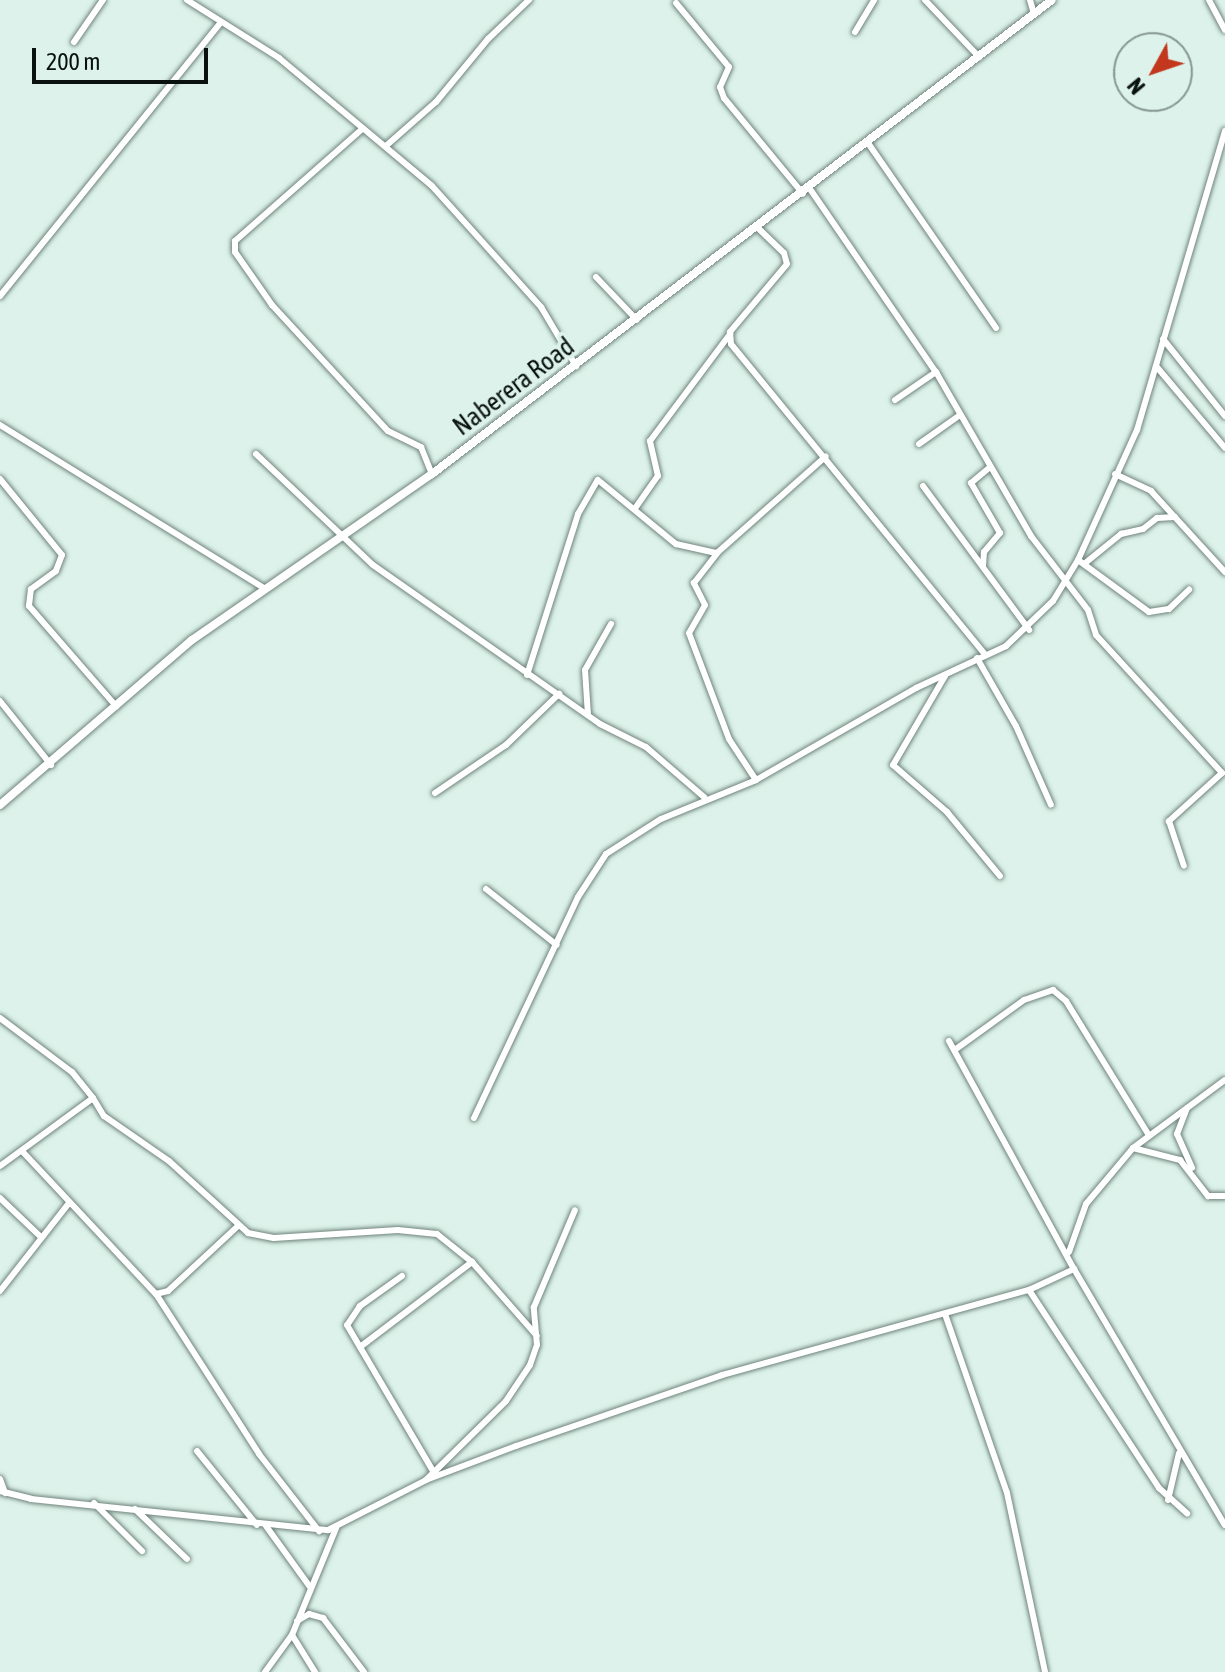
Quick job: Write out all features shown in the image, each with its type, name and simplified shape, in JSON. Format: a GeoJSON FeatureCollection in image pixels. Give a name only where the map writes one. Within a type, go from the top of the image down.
{"type":"FeatureCollection","features":[{"type":"Feature","properties":{"kind":"street"},"geometry":{"type":"LineString","coordinates":[[74,42],[103,0]]}},
{"type":"Feature","properties":{"kind":"street"},"geometry":{"type":"LineString","coordinates":[[187,0],[306,78],[361,130],[387,145],[502,260],[547,315],[576,366]]}},
{"type":"Feature","properties":{"kind":"street"},"geometry":{"type":"LineString","coordinates":[[387,145],[436,102],[488,39],[529,0]]}},
{"type":"Feature","properties":{"kind":"street"},"geometry":{"type":"LineString","coordinates":[[855,32],[874,0]]}},
{"type":"Feature","properties":{"kind":"street"},"geometry":{"type":"LineString","coordinates":[[925,0],[979,57]]}},
{"type":"Feature","properties":{"kind":"street"},"geometry":{"type":"LineString","coordinates":[[1030,0],[1034,14]]}},
{"type":"Feature","properties":{"kind":"street","name":"Naberera Road"},"geometry":{"type":"LineString","coordinates":[[0,805],[51,765],[192,640],[343,539],[432,474],[758,228],[1052,0]]}},
{"type":"Feature","properties":{"kind":"street"},"geometry":{"type":"LineString","coordinates":[[1209,0],[1225,30]]}},
{"type":"Feature","properties":{"kind":"street"},"geometry":{"type":"LineString","coordinates":[[676,3],[729,67],[720,87],[724,98],[806,191],[936,372],[1031,536],[1091,615],[1096,635],[1222,773],[1169,821],[1184,866]]}},
{"type":"Feature","properties":{"kind":"street"},"geometry":{"type":"LineString","coordinates":[[0,296],[221,22]]}},
{"type":"Feature","properties":{"kind":"street"},"geometry":{"type":"LineString","coordinates":[[361,130],[235,241],[235,252],[272,305],[388,431],[421,447],[432,474]]}},
{"type":"Feature","properties":{"kind":"street"},"geometry":{"type":"LineString","coordinates":[[474,1118],[557,945],[606,854],[704,797],[756,780],[1029,630],[1066,582],[1081,562],[1115,474],[1137,430],[1225,131]]}},
{"type":"Feature","properties":{"kind":"street"},"geometry":{"type":"LineString","coordinates":[[868,143],[996,328]]}},
{"type":"Feature","properties":{"kind":"street"},"geometry":{"type":"LineString","coordinates":[[636,507],[658,476],[650,441],[787,264],[784,253],[758,228]]}},
{"type":"Feature","properties":{"kind":"street"},"geometry":{"type":"LineString","coordinates":[[596,277],[637,320]]}},
{"type":"Feature","properties":{"kind":"street"},"geometry":{"type":"LineString","coordinates":[[730,334],[731,344],[826,456],[985,654]]}},
{"type":"Feature","properties":{"kind":"street"},"geometry":{"type":"LineString","coordinates":[[1163,339],[1225,416]]}},
{"type":"Feature","properties":{"kind":"street"},"geometry":{"type":"LineString","coordinates":[[1156,366],[1225,448]]}},
{"type":"Feature","properties":{"kind":"street"},"geometry":{"type":"LineString","coordinates":[[895,400],[936,372]]}},
{"type":"Feature","properties":{"kind":"street"},"geometry":{"type":"LineString","coordinates":[[919,444],[960,415]]}},
{"type":"Feature","properties":{"kind":"street"},"geometry":{"type":"LineString","coordinates":[[0,425],[266,589]]}},
{"type":"Feature","properties":{"kind":"street"},"geometry":{"type":"LineString","coordinates":[[256,454],[343,539],[527,675],[588,715],[646,747],[704,797]]}},
{"type":"Feature","properties":{"kind":"street"},"geometry":{"type":"LineString","coordinates":[[756,780],[729,739],[689,633],[705,605],[694,583],[718,552],[826,456]]}},
{"type":"Feature","properties":{"kind":"street"},"geometry":{"type":"LineString","coordinates":[[983,566],[984,552],[1000,533],[971,483],[990,467]]}},
{"type":"Feature","properties":{"kind":"street"},"geometry":{"type":"LineString","coordinates":[[1115,474],[1143,485],[1225,572]]}},
{"type":"Feature","properties":{"kind":"street"},"geometry":{"type":"LineString","coordinates":[[0,479],[62,555],[56,571],[31,589],[29,606],[116,706]]}},
{"type":"Feature","properties":{"kind":"street"},"geometry":{"type":"LineString","coordinates":[[527,675],[592,486],[604,481],[676,544],[702,554],[718,552]]}},
{"type":"Feature","properties":{"kind":"street"},"geometry":{"type":"LineString","coordinates":[[923,486],[1029,630]]}},
{"type":"Feature","properties":{"kind":"street"},"geometry":{"type":"LineString","coordinates":[[1081,562],[1121,534],[1146,528],[1157,518],[1175,517]]}},
{"type":"Feature","properties":{"kind":"street"},"geometry":{"type":"LineString","coordinates":[[1081,562],[1149,612],[1164,612],[1189,590]]}},
{"type":"Feature","properties":{"kind":"street"},"geometry":{"type":"LineString","coordinates":[[588,715],[585,670],[611,624]]}},
{"type":"Feature","properties":{"kind":"street"},"geometry":{"type":"LineString","coordinates":[[977,658],[1016,726],[1051,805]]}},
{"type":"Feature","properties":{"kind":"street"},"geometry":{"type":"LineString","coordinates":[[947,673],[893,765],[947,812],[1000,876]]}},
{"type":"Feature","properties":{"kind":"street"},"geometry":{"type":"LineString","coordinates":[[435,793],[506,745],[559,694]]}},
{"type":"Feature","properties":{"kind":"street"},"geometry":{"type":"LineString","coordinates":[[0,701],[51,765]]}},
{"type":"Feature","properties":{"kind":"street"},"geometry":{"type":"LineString","coordinates":[[486,889],[557,945]]}},
{"type":"Feature","properties":{"kind":"street"},"geometry":{"type":"LineString","coordinates":[[956,1049],[1024,1000],[1053,990],[1066,1001],[1148,1134]]}},
{"type":"Feature","properties":{"kind":"street"},"geometry":{"type":"LineString","coordinates":[[0,1018],[72,1072],[104,1116],[169,1161],[238,1226],[274,1238],[430,1231],[472,1262],[537,1336]]}},
{"type":"Feature","properties":{"kind":"street"},"geometry":{"type":"LineString","coordinates":[[949,1041],[1069,1252],[1074,1269],[1225,1525]]}},
{"type":"Feature","properties":{"kind":"street"},"geometry":{"type":"LineString","coordinates":[[1069,1252],[1086,1204],[1133,1148],[1225,1080]]}},
{"type":"Feature","properties":{"kind":"street"},"geometry":{"type":"LineString","coordinates":[[0,1166],[93,1098]]}},
{"type":"Feature","properties":{"kind":"street"},"geometry":{"type":"LineString","coordinates":[[1188,1105],[1177,1139],[1208,1196],[1225,1196]]}},
{"type":"Feature","properties":{"kind":"street"},"geometry":{"type":"LineString","coordinates":[[1133,1148],[1180,1160],[1195,1174]]}},
{"type":"Feature","properties":{"kind":"street"},"geometry":{"type":"LineString","coordinates":[[22,1151],[156,1294],[259,1454],[319,1531]]}},
{"type":"Feature","properties":{"kind":"street"},"geometry":{"type":"LineString","coordinates":[[0,1198],[41,1237]]}},
{"type":"Feature","properties":{"kind":"street"},"geometry":{"type":"LineString","coordinates":[[0,1291],[69,1203]]}},
{"type":"Feature","properties":{"kind":"street"},"geometry":{"type":"LineString","coordinates":[[426,1480],[511,1394],[530,1365],[537,1336],[534,1307],[575,1210]]}},
{"type":"Feature","properties":{"kind":"street"},"geometry":{"type":"LineString","coordinates":[[156,1294],[168,1291],[238,1226]]}},
{"type":"Feature","properties":{"kind":"street"},"geometry":{"type":"LineString","coordinates":[[360,1347],[472,1262]]}},
{"type":"Feature","properties":{"kind":"street"},"geometry":{"type":"LineString","coordinates":[[0,1479],[3,1492],[266,1526],[319,1531],[336,1528],[426,1480],[722,1375],[1029,1290],[1074,1269]]}},
{"type":"Feature","properties":{"kind":"street"},"geometry":{"type":"LineString","coordinates":[[402,1276],[350,1317],[347,1327],[433,1471]]}},
{"type":"Feature","properties":{"kind":"street"},"geometry":{"type":"LineString","coordinates":[[1029,1290],[1168,1500],[1187,1513]]}},
{"type":"Feature","properties":{"kind":"street"},"geometry":{"type":"LineString","coordinates":[[945,1314],[1007,1493],[1045,1672]]}},
{"type":"Feature","properties":{"kind":"street"},"geometry":{"type":"LineString","coordinates":[[1168,1500],[1180,1450]]}},
{"type":"Feature","properties":{"kind":"street"},"geometry":{"type":"LineString","coordinates":[[197,1451],[257,1525]]}},
{"type":"Feature","properties":{"kind":"street"},"geometry":{"type":"LineString","coordinates":[[94,1502],[142,1551]]}},
{"type":"Feature","properties":{"kind":"street"},"geometry":{"type":"LineString","coordinates":[[133,1508],[187,1559]]}},
{"type":"Feature","properties":{"kind":"street"},"geometry":{"type":"LineString","coordinates":[[266,1526],[310,1587]]}},
{"type":"Feature","properties":{"kind":"street"},"geometry":{"type":"LineString","coordinates":[[265,1672],[292,1635],[336,1528]]}},
{"type":"Feature","properties":{"kind":"street"},"geometry":{"type":"LineString","coordinates":[[297,1621],[309,1614],[323,1618],[364,1672]]}},
{"type":"Feature","properties":{"kind":"street"},"geometry":{"type":"LineString","coordinates":[[292,1635],[315,1672]]}}]}
